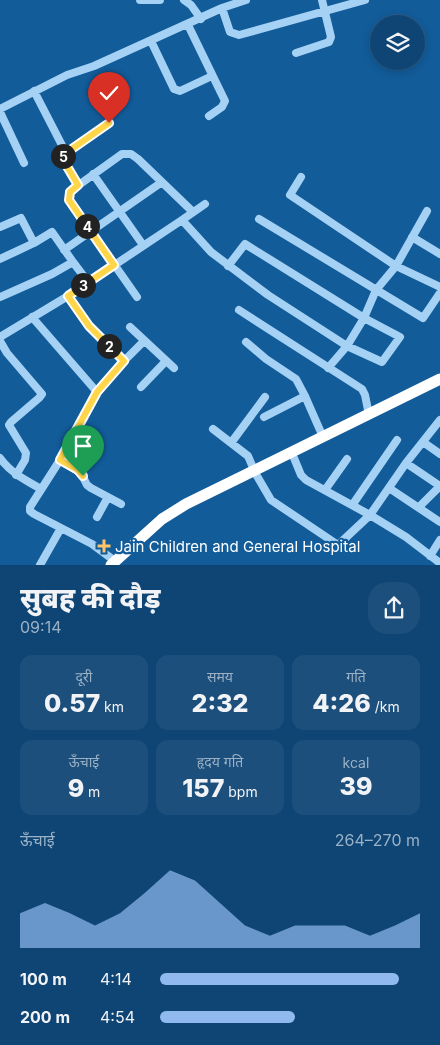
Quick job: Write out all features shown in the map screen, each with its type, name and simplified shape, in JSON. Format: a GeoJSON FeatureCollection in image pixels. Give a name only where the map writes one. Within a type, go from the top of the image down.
{"type":"FeatureCollection","features":[{"type":"Feature","properties":{"kind":"highway"},"geometry":{"type":"LineString","coordinates":[[116,564],[144,534],[174,511],[255,473],[324,436],[440,380]]}},
{"type":"Feature","properties":{"kind":"highway"},"geometry":{"type":"LineString","coordinates":[[255,473],[294,458],[440,386]]}},
{"type":"Feature","properties":{"kind":"street"},"geometry":{"type":"LineString","coordinates":[[140,0],[160,0]]}},
{"type":"Feature","properties":{"kind":"street"},"geometry":{"type":"LineString","coordinates":[[184,0],[192,4],[201,19]]}},
{"type":"Feature","properties":{"kind":"street"},"geometry":{"type":"LineString","coordinates":[[24,163],[0,111],[34,91],[67,75],[94,66],[222,8],[246,0]]}},
{"type":"Feature","properties":{"kind":"street"},"geometry":{"type":"LineString","coordinates":[[296,53],[329,42],[331,37],[322,0]]}},
{"type":"Feature","properties":{"kind":"street"},"geometry":{"type":"LineString","coordinates":[[222,8],[230,32],[239,35],[365,0]]}},
{"type":"Feature","properties":{"kind":"street"},"geometry":{"type":"LineString","coordinates":[[188,25],[225,101],[222,107],[209,116]]}},
{"type":"Feature","properties":{"kind":"street"},"geometry":{"type":"LineString","coordinates":[[151,41],[176,91],[180,91],[212,76]]}},
{"type":"Feature","properties":{"kind":"street"},"geometry":{"type":"LineString","coordinates":[[34,91],[66,153]]}},
{"type":"Feature","properties":{"kind":"street"},"geometry":{"type":"LineString","coordinates":[[78,185],[64,162],[63,155],[109,123]]}},
{"type":"Feature","properties":{"kind":"street"},"geometry":{"type":"LineString","coordinates":[[137,297],[69,200],[70,192],[93,174],[126,153],[138,159],[193,212]]}},
{"type":"Feature","properties":{"kind":"street"},"geometry":{"type":"LineString","coordinates":[[93,174],[143,245]]}},
{"type":"Feature","properties":{"kind":"street"},"geometry":{"type":"LineString","coordinates":[[301,178],[290,195],[396,266],[440,287]]}},
{"type":"Feature","properties":{"kind":"street"},"geometry":{"type":"LineString","coordinates":[[64,250],[90,230],[120,212],[162,182]]}},
{"type":"Feature","properties":{"kind":"street"},"geometry":{"type":"LineString","coordinates":[[0,337],[68,296],[205,204]]}},
{"type":"Feature","properties":{"kind":"street"},"geometry":{"type":"LineString","coordinates":[[328,368],[347,346],[364,318],[376,290],[396,266],[427,211]]}},
{"type":"Feature","properties":{"kind":"street"},"geometry":{"type":"LineString","coordinates":[[0,227],[21,218],[34,243]]}},
{"type":"Feature","properties":{"kind":"street"},"geometry":{"type":"LineString","coordinates":[[259,219],[424,318],[440,293]]}},
{"type":"Feature","properties":{"kind":"street"},"geometry":{"type":"LineString","coordinates":[[182,220],[199,240],[228,266],[268,295],[347,346],[382,362],[400,337],[364,318],[245,244],[228,266]]}},
{"type":"Feature","properties":{"kind":"street"},"geometry":{"type":"LineString","coordinates":[[0,259],[52,232],[88,282]]}},
{"type":"Feature","properties":{"kind":"street"},"geometry":{"type":"LineString","coordinates":[[412,237],[440,254]]}},
{"type":"Feature","properties":{"kind":"street"},"geometry":{"type":"LineString","coordinates":[[0,297],[52,274],[73,262]]}},
{"type":"Feature","properties":{"kind":"street"},"geometry":{"type":"LineString","coordinates":[[68,296],[89,326],[124,361]]}},
{"type":"Feature","properties":{"kind":"street"},"geometry":{"type":"LineString","coordinates":[[239,310],[362,389],[369,415]]}},
{"type":"Feature","properties":{"kind":"street"},"geometry":{"type":"LineString","coordinates":[[32,317],[97,392]]}},
{"type":"Feature","properties":{"kind":"street"},"geometry":{"type":"LineString","coordinates":[[130,327],[174,368]]}},
{"type":"Feature","properties":{"kind":"street"},"geometry":{"type":"LineString","coordinates":[[116,564],[92,544],[30,511],[30,507],[60,460],[97,392],[144,341]]}},
{"type":"Feature","properties":{"kind":"street"},"geometry":{"type":"LineString","coordinates":[[0,342],[42,394],[9,425],[26,453],[25,460],[16,475]]}},
{"type":"Feature","properties":{"kind":"street"},"geometry":{"type":"LineString","coordinates":[[246,342],[266,359],[296,379],[324,436]]}},
{"type":"Feature","properties":{"kind":"street"},"geometry":{"type":"LineString","coordinates":[[141,387],[166,361]]}},
{"type":"Feature","properties":{"kind":"street"},"geometry":{"type":"LineString","coordinates":[[264,417],[305,396]]}},
{"type":"Feature","properties":{"kind":"street"},"geometry":{"type":"LineString","coordinates":[[231,443],[264,397]]}},
{"type":"Feature","properties":{"kind":"street"},"geometry":{"type":"LineString","coordinates":[[213,429],[248,456],[255,473],[271,500],[338,545],[370,515],[440,420]]}},
{"type":"Feature","properties":{"kind":"street"},"geometry":{"type":"LineString","coordinates":[[353,504],[397,440]]}},
{"type":"Feature","properties":{"kind":"street"},"geometry":{"type":"LineString","coordinates":[[423,442],[440,454]]}},
{"type":"Feature","properties":{"kind":"street"},"geometry":{"type":"LineString","coordinates":[[0,458],[7,468],[41,490]]}},
{"type":"Feature","properties":{"kind":"street"},"geometry":{"type":"LineString","coordinates":[[294,458],[301,475],[306,480],[353,504],[406,537],[440,562]]}},
{"type":"Feature","properties":{"kind":"street"},"geometry":{"type":"LineString","coordinates":[[325,490],[347,459]]}},
{"type":"Feature","properties":{"kind":"street"},"geometry":{"type":"LineString","coordinates":[[60,460],[81,473],[87,486],[122,504]]}},
{"type":"Feature","properties":{"kind":"street"},"geometry":{"type":"LineString","coordinates":[[406,464],[440,486],[418,507]]}},
{"type":"Feature","properties":{"kind":"street"},"geometry":{"type":"LineString","coordinates":[[389,488],[440,522]]}},
{"type":"Feature","properties":{"kind":"street"},"geometry":{"type":"LineString","coordinates":[[97,517],[108,497]]}},
{"type":"Feature","properties":{"kind":"street"},"geometry":{"type":"LineString","coordinates":[[40,565],[61,528]]}},
{"type":"Feature","properties":{"kind":"street"},"geometry":{"type":"LineString","coordinates":[[430,556],[440,540]]}},
{"type":"Feature","properties":{"kind":"place","name":"Jain Children and General Hospital"},"geometry":{"type":"Point","coordinates":[104,546]}},
{"type":"Feature","properties":{"kind":"route"},"geometry":{"type":"LineString","coordinates":[[83,476],[78,470],[60,460],[97,392],[124,361],[89,326],[68,296],[114,265],[69,200],[70,192],[78,185],[62,158],[63,155],[109,123]]}}]}
